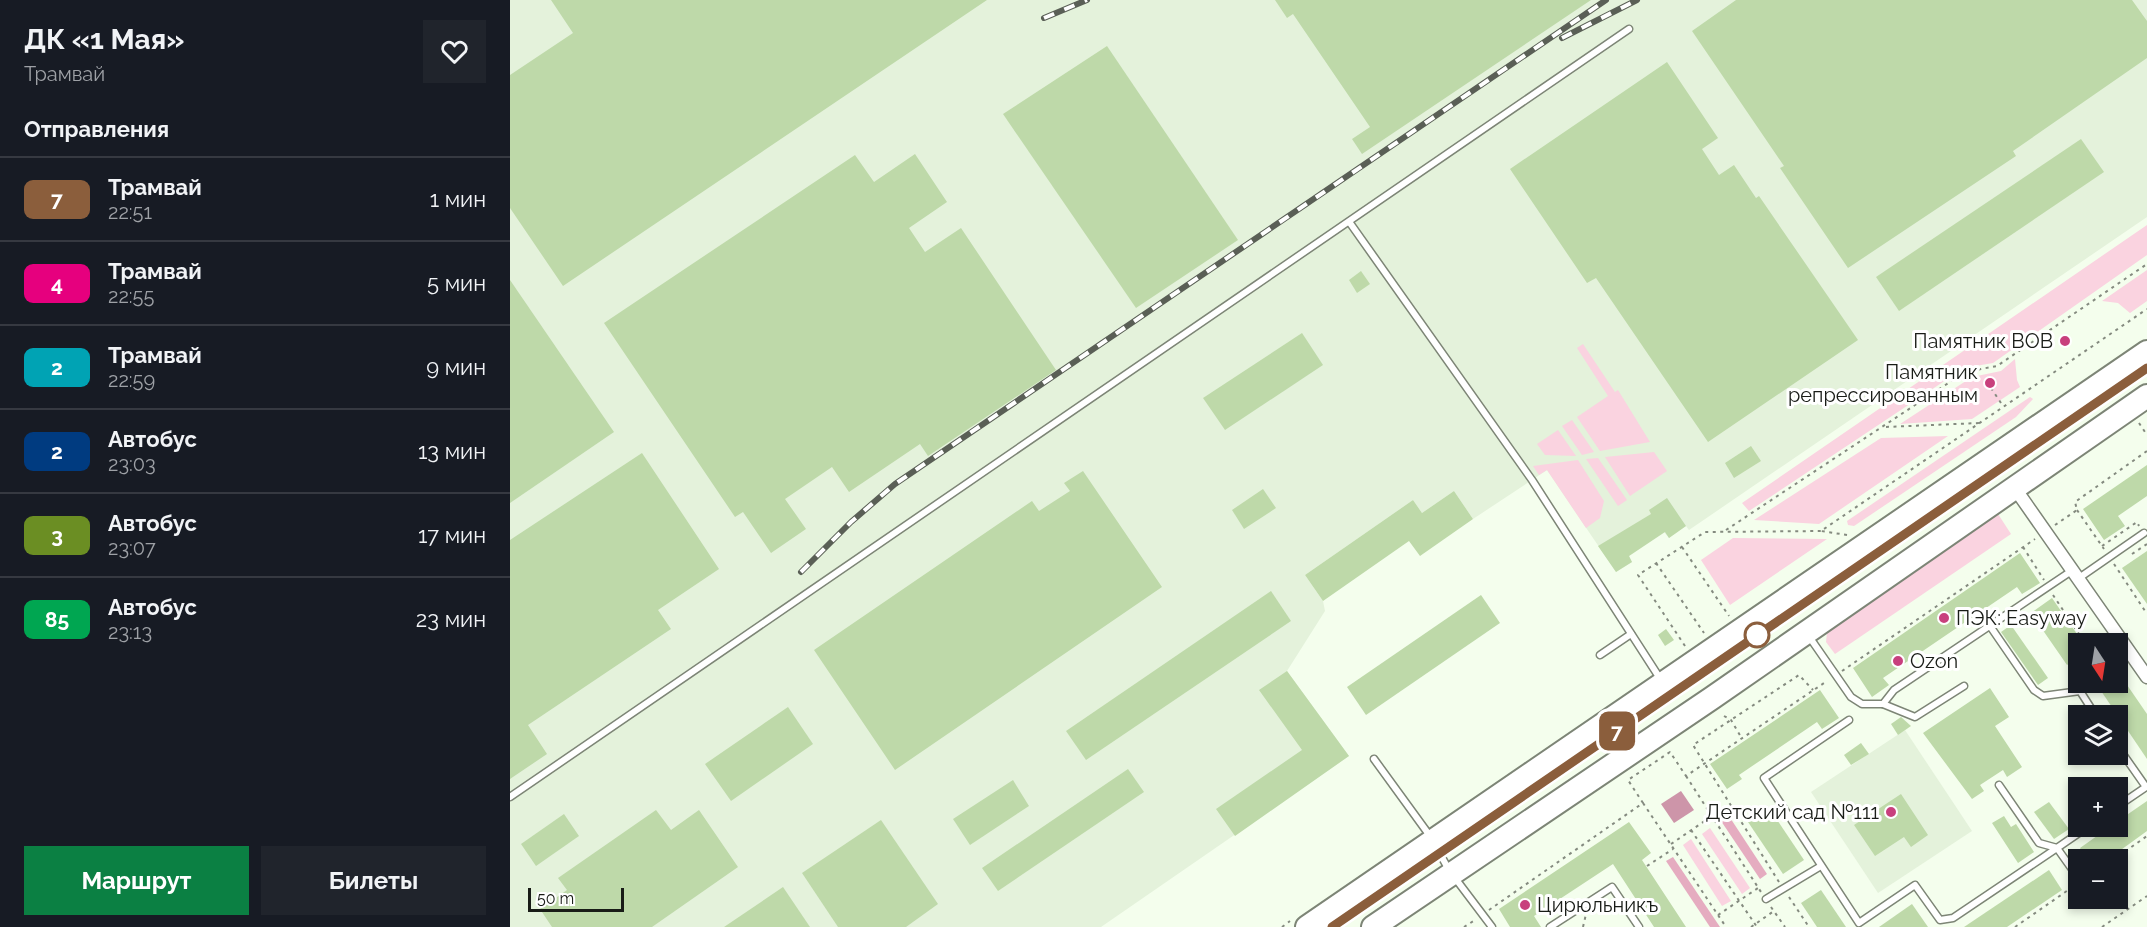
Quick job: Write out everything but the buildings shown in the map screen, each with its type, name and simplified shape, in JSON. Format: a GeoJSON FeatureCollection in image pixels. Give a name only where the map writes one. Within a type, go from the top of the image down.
{"type":"FeatureCollection","features":[{"type":"Feature","properties":{"kind":"highway"},"geometry":{"type":"LineString","coordinates":[[1307,927],[2147,351]]}},
{"type":"Feature","properties":{"kind":"highway"},"geometry":{"type":"LineString","coordinates":[[1373,927],[2147,396]]}},
{"type":"Feature","properties":{"kind":"street"},"geometry":{"type":"LineString","coordinates":[[2014,487],[2147,677]]}},
{"type":"Feature","properties":{"kind":"lane"},"geometry":{"type":"LineString","coordinates":[[510,797],[1104,387],[1350,223],[1629,30]]}},
{"type":"Feature","properties":{"kind":"lane"},"geometry":{"type":"LineString","coordinates":[[1350,223],[1532,480],[1663,683]]}},
{"type":"Feature","properties":{"kind":"lane"},"geometry":{"type":"LineString","coordinates":[[1883,704],[1894,690],[1990,626],[2144,533]]}},
{"type":"Feature","properties":{"kind":"lane"},"geometry":{"type":"LineString","coordinates":[[1990,626],[2034,690],[2043,696],[2080,691],[2089,705]]}},
{"type":"Feature","properties":{"kind":"lane"},"geometry":{"type":"LineString","coordinates":[[1806,632],[1836,675],[1862,704],[1883,704],[1915,717],[1964,686]]}},
{"type":"Feature","properties":{"kind":"lane"},"geometry":{"type":"LineString","coordinates":[[1600,654],[1631,634]]}},
{"type":"Feature","properties":{"kind":"lane"},"geometry":{"type":"LineString","coordinates":[[1849,720],[1764,778],[1859,923],[1915,885],[1940,920],[1953,918],[2073,837]]}},
{"type":"Feature","properties":{"kind":"lane"},"geometry":{"type":"LineString","coordinates":[[1374,759],[1404,798],[1451,873],[1492,927]]}},
{"type":"Feature","properties":{"kind":"lane"},"geometry":{"type":"LineString","coordinates":[[2128,761],[2146,787],[2128,799]]}},
{"type":"Feature","properties":{"kind":"lane"},"geometry":{"type":"LineString","coordinates":[[1999,785],[2039,843],[2057,848],[2068,864]]}},
{"type":"Feature","properties":{"kind":"lane"},"geometry":{"type":"LineString","coordinates":[[1766,899],[1821,866]]}},
{"type":"Feature","properties":{"kind":"lane"},"geometry":{"type":"LineString","coordinates":[[1550,927],[1612,886],[1639,927]]}},
{"type":"Feature","properties":{"kind":"path"},"geometry":{"type":"LineString","coordinates":[[1726,530],[1965,372],[1997,366],[2147,264]]}},
{"type":"Feature","properties":{"kind":"path"},"geometry":{"type":"LineString","coordinates":[[1821,531],[2147,309]]}},
{"type":"Feature","properties":{"kind":"path"},"geometry":{"type":"LineString","coordinates":[[1991,388],[2003,407]]}},
{"type":"Feature","properties":{"kind":"path"},"geometry":{"type":"LineString","coordinates":[[2136,418],[2147,435]]}},
{"type":"Feature","properties":{"kind":"path"},"geometry":{"type":"LineString","coordinates":[[1885,427],[1979,423]]}},
{"type":"Feature","properties":{"kind":"path"},"geometry":{"type":"LineString","coordinates":[[1686,776],[2077,510],[2075,502],[2147,451]]}},
{"type":"Feature","properties":{"kind":"path"},"geometry":{"type":"LineString","coordinates":[[2102,546],[2137,522],[2139,526]]}},
{"type":"Feature","properties":{"kind":"path"},"geometry":{"type":"LineString","coordinates":[[1685,646],[1638,575],[1705,532],[1726,530],[1821,531],[1849,536],[1840,542]]}},
{"type":"Feature","properties":{"kind":"path"},"geometry":{"type":"LineString","coordinates":[[1682,546],[1729,617],[1738,611]]}},
{"type":"Feature","properties":{"kind":"path"},"geometry":{"type":"LineString","coordinates":[[1656,563],[1704,633],[1712,628]]}},
{"type":"Feature","properties":{"kind":"path"},"geometry":{"type":"LineString","coordinates":[[1809,927],[1702,763],[1693,745],[1799,675],[1813,690]]}},
{"type":"Feature","properties":{"kind":"path"},"geometry":{"type":"LineString","coordinates":[[1724,716],[1731,720],[1741,737]]}},
{"type":"Feature","properties":{"kind":"path"},"geometry":{"type":"LineString","coordinates":[[1726,927],[1628,780],[1670,753],[1785,927]]}},
{"type":"Feature","properties":{"kind":"path"},"geometry":{"type":"LineString","coordinates":[[1464,927],[1643,803]]}},
{"type":"Feature","properties":{"kind":"path"},"geometry":{"type":"LineString","coordinates":[[1671,844],[1712,816]]}},
{"type":"Feature","properties":{"kind":"path"},"geometry":{"type":"LineString","coordinates":[[1691,830],[1756,926]]}},
{"type":"Feature","properties":{"kind":"path"},"geometry":{"type":"LineString","coordinates":[[2128,849],[2147,836]]}},
{"type":"Feature","properties":{"kind":"path"},"geometry":{"type":"LineString","coordinates":[[1647,866],[1674,849]]}},
{"type":"Feature","properties":{"kind":"path"},"geometry":{"type":"LineString","coordinates":[[1718,915],[1759,888]]}},
{"type":"Feature","properties":{"kind":"path"},"geometry":{"type":"LineString","coordinates":[[2015,927],[2068,889]]}},
{"type":"Feature","properties":{"kind":"path"},"geometry":{"type":"LineString","coordinates":[[2102,927],[2147,896]]}},
{"type":"Feature","properties":{"kind":"path"},"geometry":{"type":"LineString","coordinates":[[1751,927],[1756,926],[1774,911]]}},
{"type":"Feature","properties":{"kind":"shaded area"},"geometry":{"type":"Polygon","coordinates":[[[510,0],[2147,0],[2147,217],[1689,530],[1686,526],[1669,538],[1664,532],[1629,556],[1632,562],[1616,572],[1547,470],[1473,519],[1454,491],[1422,513],[1413,500],[1305,575],[1323,601],[1325,611],[1287,671],[1349,756],[1101,927],[510,927],[510,0]]]}},
{"type":"Feature","properties":{"kind":"shaded area"},"geometry":{"type":"Polygon","coordinates":[[[2147,225],[2147,255],[1993,363],[1964,368],[1749,511],[1742,503],[2147,225]]]}},
{"type":"Feature","properties":{"kind":"shaded area"},"geometry":{"type":"Polygon","coordinates":[[[2147,270],[2147,301],[2130,313],[2118,303],[2102,301],[2147,270]]]}},
{"type":"Feature","properties":{"kind":"shaded area"},"geometry":{"type":"Polygon","coordinates":[[[1583,344],[1615,392],[1618,390],[1650,442],[1600,451],[1577,417],[1608,396],[1577,348],[1583,344]]]}},
{"type":"Feature","properties":{"kind":"shaded area"},"geometry":{"type":"Polygon","coordinates":[[[2015,359],[2020,387],[1972,419],[1900,424],[1972,377],[2001,371],[2015,359]]]}},
{"type":"Feature","properties":{"kind":"shaded area"},"geometry":{"type":"Polygon","coordinates":[[[2030,397],[2033,399],[2016,417],[1854,526],[1848,525],[1847,521],[2030,397]]]}},
{"type":"Feature","properties":{"kind":"shaded area"},"geometry":{"type":"Polygon","coordinates":[[[1572,420],[1594,452],[1582,455],[1562,426],[1572,420]]]}},
{"type":"Feature","properties":{"kind":"shaded area"},"geometry":{"type":"Polygon","coordinates":[[[1558,430],[1576,456],[1545,455],[1537,444],[1558,430]]]}},
{"type":"Feature","properties":{"kind":"shaded area"},"geometry":{"type":"Polygon","coordinates":[[[1948,436],[1819,524],[1754,520],[1881,438],[1948,436]]]}},
{"type":"Feature","properties":{"kind":"shaded area"},"geometry":{"type":"Polygon","coordinates":[[[1654,452],[1667,471],[1630,496],[1605,457],[1654,452]]]}},
{"type":"Feature","properties":{"kind":"shaded area"},"geometry":{"type":"Polygon","coordinates":[[[1598,458],[1627,500],[1618,506],[1586,459],[1598,458]]]}},
{"type":"Feature","properties":{"kind":"shaded area"},"geometry":{"type":"Polygon","coordinates":[[[1578,460],[1604,501],[1600,518],[1586,528],[1547,470],[1539,475],[1533,466],[1578,460]]]}},
{"type":"Feature","properties":{"kind":"shaded area"},"geometry":{"type":"Polygon","coordinates":[[[1998,514],[2011,534],[1835,654],[1826,642],[1827,633],[1998,514]]]}},
{"type":"Feature","properties":{"kind":"shaded area"},"geometry":{"type":"Polygon","coordinates":[[[1733,538],[1827,539],[1730,605],[1701,560],[1733,538]]]}},
{"type":"Feature","properties":{"kind":"shaded area","name":"Детский сад №111"},"geometry":{"type":"Polygon","coordinates":[[[1905,730],[1972,831],[1878,893],[1811,792],[1905,730]]]}},
{"type":"Feature","properties":{"kind":"shaded area"},"geometry":{"type":"Polygon","coordinates":[[[1681,791],[1694,810],[1674,823],[1661,804],[1681,791]]]}},
{"type":"Feature","properties":{"kind":"shaded area"},"geometry":{"type":"Polygon","coordinates":[[[1723,807],[1767,874],[1760,879],[1715,812],[1723,807]]]}},
{"type":"Feature","properties":{"kind":"shaded area"},"geometry":{"type":"Polygon","coordinates":[[[1710,828],[1750,888],[1742,894],[1702,834],[1710,828]]]}},
{"type":"Feature","properties":{"kind":"shaded area"},"geometry":{"type":"Polygon","coordinates":[[[1691,839],[1731,901],[1722,906],[1683,845],[1691,839]]]}},
{"type":"Feature","properties":{"kind":"shaded area"},"geometry":{"type":"Polygon","coordinates":[[[1673,857],[1720,927],[1710,927],[1666,861],[1673,857]]]}},
{"type":"Feature","properties":{"kind":"tram line"},"geometry":{"type":"LineString","coordinates":[[1332,927],[2147,368]]}},
{"type":"Feature","properties":{"kind":"tram line","name":"7"},"geometry":{"type":"LineString","coordinates":[[1332,927],[2147,368]]}},
{"type":"Feature","properties":{"kind":"railway"},"geometry":{"type":"LineString","coordinates":[[1044,18],[1087,0]]}},
{"type":"Feature","properties":{"kind":"railway"},"geometry":{"type":"LineString","coordinates":[[801,572],[851,522],[895,484],[1606,0]]}},
{"type":"Feature","properties":{"kind":"railway"},"geometry":{"type":"LineString","coordinates":[[1562,38],[1637,0]]}},
{"type":"Feature","properties":{"kind":"place","name":"Памятник ВОВ"},"geometry":{"type":"Point","coordinates":[2065,341]}},
{"type":"Feature","properties":{"kind":"place","name":"Памятник репрессированным"},"geometry":{"type":"Point","coordinates":[1990,383]}},
{"type":"Feature","properties":{"kind":"place","name":"ПЭК: Easyway"},"geometry":{"type":"Point","coordinates":[1944,618]}},
{"type":"Feature","properties":{"kind":"place","name":"Ozon"},"geometry":{"type":"Point","coordinates":[1898,661]}},
{"type":"Feature","properties":{"kind":"place","name":"Детский сад №111"},"geometry":{"type":"Point","coordinates":[1891,812]}},
{"type":"Feature","properties":{"kind":"place","name":"Цирюльникъ"},"geometry":{"type":"Point","coordinates":[1525,905]}}]}
